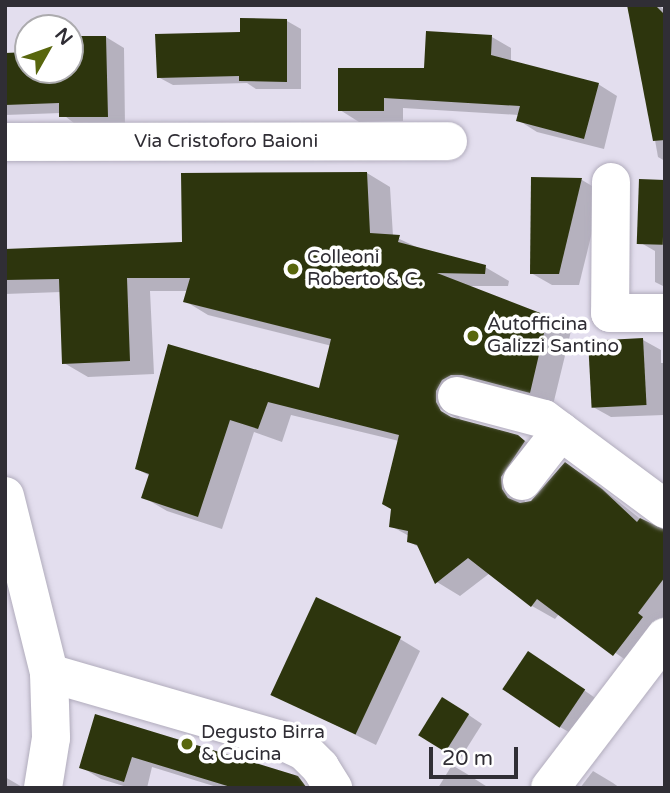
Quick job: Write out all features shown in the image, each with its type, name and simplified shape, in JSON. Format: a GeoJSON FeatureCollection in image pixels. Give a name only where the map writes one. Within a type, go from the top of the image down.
{"type":"FeatureCollection","features":[{"type":"Feature","properties":{"kind":"street","name":"Via Cristoforo Baioni"},"geometry":{"type":"LineString","coordinates":[[5,142],[448,141]]}},
{"type":"Feature","properties":{"kind":"street"},"geometry":{"type":"LineString","coordinates":[[611,182],[610,313],[665,313]]}},
{"type":"Feature","properties":{"kind":"street"},"geometry":{"type":"LineString","coordinates":[[457,396],[544,419],[665,509]]}},
{"type":"Feature","properties":{"kind":"street"},"geometry":{"type":"LineString","coordinates":[[523,481],[561,431]]}},
{"type":"Feature","properties":{"kind":"street"},"geometry":{"type":"LineString","coordinates":[[5,496],[49,673],[51,738],[43,788]]}},
{"type":"Feature","properties":{"kind":"street"},"geometry":{"type":"LineString","coordinates":[[550,788],[665,637]]}},
{"type":"Feature","properties":{"kind":"street"},"geometry":{"type":"LineString","coordinates":[[49,673],[278,739],[304,751],[320,767],[333,788]]}},
{"type":"Feature","properties":{"kind":"building"},"geometry":{"type":"Polygon","coordinates":[[[627,5],[655,5],[665,15],[665,140],[653,141],[627,5]]]}},
{"type":"Feature","properties":{"kind":"building"},"geometry":{"type":"Polygon","coordinates":[[[240,18],[287,19],[287,82],[239,81],[239,76],[157,78],[155,34],[240,32],[240,18]]]}},
{"type":"Feature","properties":{"kind":"building"},"geometry":{"type":"Polygon","coordinates":[[[426,31],[492,35],[491,55],[599,83],[584,139],[516,121],[520,106],[384,98],[384,111],[338,111],[338,68],[424,68],[426,31]]]}},
{"type":"Feature","properties":{"kind":"building"},"geometry":{"type":"Polygon","coordinates":[[[84,36],[106,36],[108,117],[59,117],[59,103],[5,105],[5,53],[14,53],[14,84],[84,84],[84,36]]]}},
{"type":"Feature","properties":{"kind":"building"},"geometry":{"type":"Polygon","coordinates":[[[367,172],[370,233],[400,235],[398,242],[486,265],[485,274],[437,273],[548,316],[530,393],[462,375],[451,375],[442,380],[436,391],[436,402],[441,411],[451,417],[518,435],[525,441],[501,477],[502,489],[508,498],[520,503],[531,501],[565,462],[602,489],[637,522],[640,518],[665,530],[665,577],[638,613],[643,617],[613,656],[537,599],[531,607],[468,558],[435,584],[417,545],[407,542],[408,531],[389,527],[391,509],[382,504],[399,435],[268,402],[258,429],[230,420],[198,517],[141,498],[149,474],[135,469],[168,344],[319,388],[331,339],[183,302],[190,278],[127,278],[130,361],[62,364],[59,279],[5,280],[5,249],[182,242],[181,173],[367,172]]]}},
{"type":"Feature","properties":{"kind":"building"},"geometry":{"type":"Polygon","coordinates":[[[531,177],[582,178],[559,274],[530,274],[531,177]]]}},
{"type":"Feature","properties":{"kind":"building"},"geometry":{"type":"Polygon","coordinates":[[[639,179],[665,180],[663,245],[637,244],[639,179]]]}},
{"type":"Feature","properties":{"kind":"building"},"geometry":{"type":"Polygon","coordinates":[[[643,338],[647,405],[592,408],[588,341],[643,338]]]}},
{"type":"Feature","properties":{"kind":"building"},"geometry":{"type":"Polygon","coordinates":[[[316,597],[401,637],[356,735],[270,695],[316,597]]]}},
{"type":"Feature","properties":{"kind":"building"},"geometry":{"type":"Polygon","coordinates":[[[528,651],[585,690],[559,728],[502,689],[528,651]]]}},
{"type":"Feature","properties":{"kind":"building"},"geometry":{"type":"Polygon","coordinates":[[[442,697],[469,714],[445,752],[418,735],[442,697]]]}},
{"type":"Feature","properties":{"kind":"building"},"geometry":{"type":"Polygon","coordinates":[[[95,714],[298,776],[307,788],[234,788],[132,757],[124,782],[79,768],[95,714]]]}},
{"type":"Feature","properties":{"kind":"place","name":"Colleoni Roberto & C."},"geometry":{"type":"Point","coordinates":[293,269]}},
{"type":"Feature","properties":{"kind":"place","name":"Autofficina Galizzi Santino"},"geometry":{"type":"Point","coordinates":[473,336]}},
{"type":"Feature","properties":{"kind":"place","name":"Degusto Birra & Cucina"},"geometry":{"type":"Point","coordinates":[187,744]}}]}
